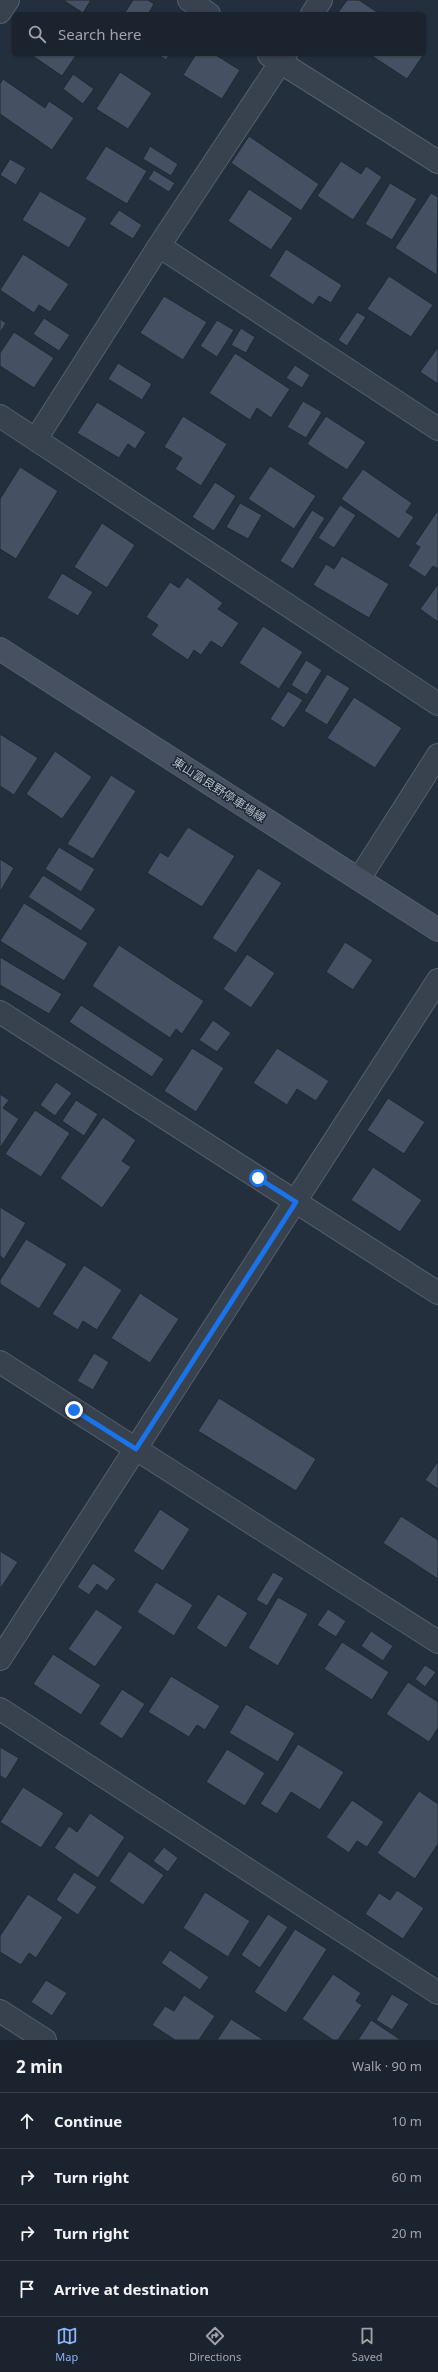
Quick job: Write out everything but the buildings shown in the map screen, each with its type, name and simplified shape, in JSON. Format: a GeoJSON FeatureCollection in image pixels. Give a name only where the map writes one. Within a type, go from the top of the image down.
{"type":"FeatureCollection","features":[{"type":"Feature","properties":{"kind":"main road","name":"東山富良野停車場線"},"geometry":{"type":"LineString","coordinates":[[0,649],[438,930]]}},
{"type":"Feature","properties":{"kind":"street"},"geometry":{"type":"LineString","coordinates":[[0,12],[8,0]]}},
{"type":"Feature","properties":{"kind":"street"},"geometry":{"type":"LineString","coordinates":[[189,0],[206,12]]}},
{"type":"Feature","properties":{"kind":"street"},"geometry":{"type":"LineString","coordinates":[[313,12],[321,0]]}},
{"type":"Feature","properties":{"kind":"street"},"geometry":{"type":"LineString","coordinates":[[36,439],[278,57],[438,162]]}},
{"type":"Feature","properties":{"kind":"street"},"geometry":{"type":"LineString","coordinates":[[159,246],[438,429]]}},
{"type":"Feature","properties":{"kind":"street"},"geometry":{"type":"LineString","coordinates":[[0,416],[438,704]]}},
{"type":"Feature","properties":{"kind":"street"},"geometry":{"type":"LineString","coordinates":[[359,879],[438,755]]}},
{"type":"Feature","properties":{"kind":"street"},"geometry":{"type":"LineString","coordinates":[[0,1659],[438,980]]}},
{"type":"Feature","properties":{"kind":"street"},"geometry":{"type":"LineString","coordinates":[[0,1012],[438,1293]]}},
{"type":"Feature","properties":{"kind":"street"},"geometry":{"type":"LineString","coordinates":[[0,1362],[438,1642]]}},
{"type":"Feature","properties":{"kind":"street"},"geometry":{"type":"LineString","coordinates":[[0,1709],[438,1993]]}},
{"type":"Feature","properties":{"kind":"street"},"geometry":{"type":"LineString","coordinates":[[0,2011],[45,2040]]}},
{"type":"Feature","properties":{"kind":"route"},"geometry":{"type":"LineString","coordinates":[[74,1410],[136,1449],[296,1202],[258,1178]]}}]}
